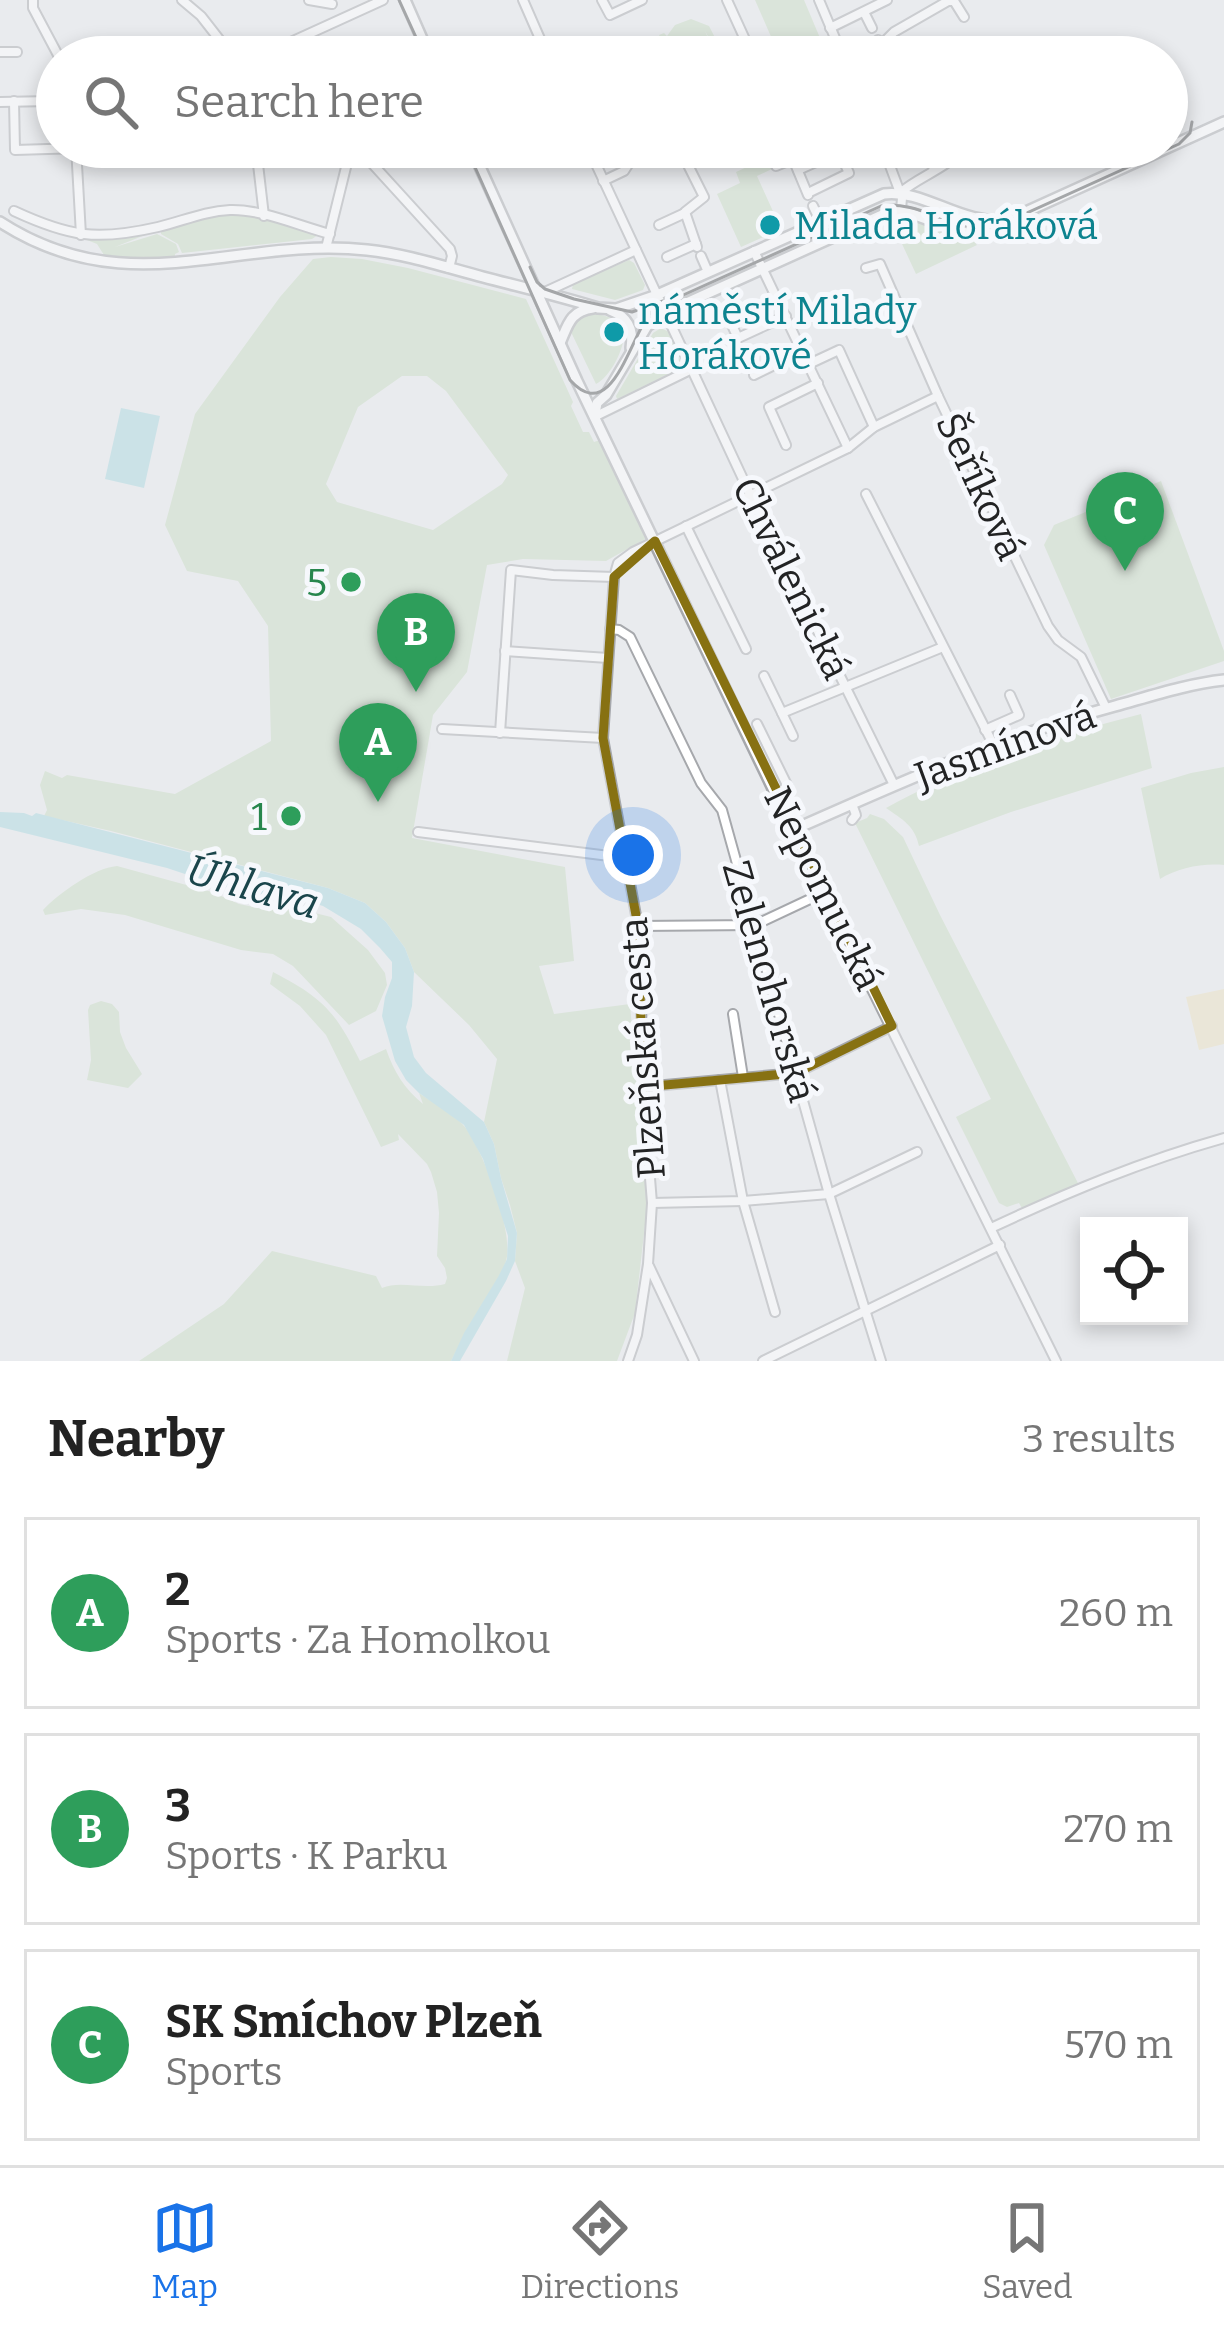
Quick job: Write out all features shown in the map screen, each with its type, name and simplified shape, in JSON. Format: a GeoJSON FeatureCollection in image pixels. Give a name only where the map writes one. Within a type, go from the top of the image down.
{"type":"FeatureCollection","features":[{"type":"Feature","properties":{"kind":"main road"},"geometry":{"type":"LineString","coordinates":[[405,0],[421,36]]}},
{"type":"Feature","properties":{"kind":"main road"},"geometry":{"type":"LineString","coordinates":[[1188,138],[1224,122]]}},
{"type":"Feature","properties":{"kind":"main road"},"geometry":{"type":"LineString","coordinates":[[481,168],[595,415]]}},
{"type":"Feature","properties":{"kind":"main road"},"geometry":{"type":"LineString","coordinates":[[595,415],[595,407],[649,324],[673,309],[878,216],[901,210],[975,233],[991,232],[1123,168]]}},
{"type":"Feature","properties":{"kind":"main road"},"geometry":{"type":"LineString","coordinates":[[560,344],[578,312],[622,308],[657,295],[880,195],[900,193],[979,220],[1008,220]]}},
{"type":"Feature","properties":{"kind":"main road"},"geometry":{"type":"LineString","coordinates":[[0,222],[60,250],[128,264],[180,264],[326,248],[370,250],[620,315],[629,323],[629,356]]}},
{"type":"Feature","properties":{"kind":"main road"},"geometry":{"type":"LineString","coordinates":[[490,279],[511,276],[520,257]]}},
{"type":"Feature","properties":{"kind":"main road"},"geometry":{"type":"LineString","coordinates":[[586,397],[603,398]]}},
{"type":"Feature","properties":{"kind":"main road","name":"Nepomucká"},"geometry":{"type":"LineString","coordinates":[[595,415],[793,830]]}},
{"type":"Feature","properties":{"kind":"main road","name":"Jasmínová"},"geometry":{"type":"LineString","coordinates":[[793,830],[993,744],[1106,708],[1224,680]]}},
{"type":"Feature","properties":{"kind":"street"},"geometry":{"type":"LineString","coordinates":[[33,0],[48,36]]}},
{"type":"Feature","properties":{"kind":"street"},"geometry":{"type":"LineString","coordinates":[[182,0],[217,36]]}},
{"type":"Feature","properties":{"kind":"street"},"geometry":{"type":"LineString","coordinates":[[309,0],[331,2],[340,19]]}},
{"type":"Feature","properties":{"kind":"street"},"geometry":{"type":"LineString","coordinates":[[303,36],[383,0]]}},
{"type":"Feature","properties":{"kind":"street"},"geometry":{"type":"LineString","coordinates":[[523,0],[539,36]]}},
{"type":"Feature","properties":{"kind":"street"},"geometry":{"type":"LineString","coordinates":[[602,0],[610,15],[640,0]]}},
{"type":"Feature","properties":{"kind":"street"},"geometry":{"type":"LineString","coordinates":[[727,0],[743,36]]}},
{"type":"Feature","properties":{"kind":"street"},"geometry":{"type":"LineString","coordinates":[[819,0],[834,36]]}},
{"type":"Feature","properties":{"kind":"street"},"geometry":{"type":"LineString","coordinates":[[830,28],[887,0]]}},
{"type":"Feature","properties":{"kind":"street"},"geometry":{"type":"LineString","coordinates":[[889,36],[950,0],[964,17]]}},
{"type":"Feature","properties":{"kind":"street"},"geometry":{"type":"LineString","coordinates":[[864,12],[872,28]]}},
{"type":"Feature","properties":{"kind":"street"},"geometry":{"type":"LineString","coordinates":[[0,52],[17,52]]}},
{"type":"Feature","properties":{"kind":"street"},"geometry":{"type":"LineString","coordinates":[[0,101],[36,101]]}},
{"type":"Feature","properties":{"kind":"street"},"geometry":{"type":"LineString","coordinates":[[14,101],[15,150],[36,149]]}},
{"type":"Feature","properties":{"kind":"street"},"geometry":{"type":"LineString","coordinates":[[77,168],[81,236]]}},
{"type":"Feature","properties":{"kind":"street"},"geometry":{"type":"LineString","coordinates":[[258,168],[264,216]]}},
{"type":"Feature","properties":{"kind":"street"},"geometry":{"type":"LineString","coordinates":[[326,248],[348,168]]}},
{"type":"Feature","properties":{"kind":"street"},"geometry":{"type":"LineString","coordinates":[[374,168],[450,249],[449,268]]}},
{"type":"Feature","properties":{"kind":"street"},"geometry":{"type":"LineString","coordinates":[[595,415],[692,369],[597,168]]}},
{"type":"Feature","properties":{"kind":"street"},"geometry":{"type":"LineString","coordinates":[[603,181],[626,168]]}},
{"type":"Feature","properties":{"kind":"street"},"geometry":{"type":"LineString","coordinates":[[659,225],[702,200],[690,168]]}},
{"type":"Feature","properties":{"kind":"street"},"geometry":{"type":"LineString","coordinates":[[802,168],[798,170],[820,221]]}},
{"type":"Feature","properties":{"kind":"street"},"geometry":{"type":"LineString","coordinates":[[810,198],[849,173],[847,168]]}},
{"type":"Feature","properties":{"kind":"street"},"geometry":{"type":"LineString","coordinates":[[891,168],[901,210]]}},
{"type":"Feature","properties":{"kind":"street"},"geometry":{"type":"LineString","coordinates":[[900,193],[934,169]]}},
{"type":"Feature","properties":{"kind":"street"},"geometry":{"type":"LineString","coordinates":[[14,212],[81,236],[158,227],[207,212],[238,210],[329,234]]}},
{"type":"Feature","properties":{"kind":"street"},"geometry":{"type":"LineString","coordinates":[[685,213],[708,272]]}},
{"type":"Feature","properties":{"kind":"street"},"geometry":{"type":"LineString","coordinates":[[667,257],[698,249]]}},
{"type":"Feature","properties":{"kind":"street"},"geometry":{"type":"LineString","coordinates":[[539,292],[636,250]]}},
{"type":"Feature","properties":{"kind":"street"},"geometry":{"type":"LineString","coordinates":[[754,251],[848,448]]}},
{"type":"Feature","properties":{"kind":"street","name":"Šeříková"},"geometry":{"type":"LineString","coordinates":[[866,268],[880,264],[1048,626],[1081,657],[1106,708]]}},
{"type":"Feature","properties":{"kind":"street"},"geometry":{"type":"LineString","coordinates":[[729,319],[738,338],[786,316]]}},
{"type":"Feature","properties":{"kind":"street"},"geometry":{"type":"LineString","coordinates":[[809,364],[839,350],[874,427]]}},
{"type":"Feature","properties":{"kind":"street"},"geometry":{"type":"LineString","coordinates":[[754,375],[803,351]]}},
{"type":"Feature","properties":{"kind":"street","name":"Chválenická"},"geometry":{"type":"LineString","coordinates":[[692,369],[894,785]]}},
{"type":"Feature","properties":{"kind":"street"},"geometry":{"type":"LineString","coordinates":[[786,445],[769,407],[818,383]]}},
{"type":"Feature","properties":{"kind":"street"},"geometry":{"type":"LineString","coordinates":[[500,733],[511,570],[614,577],[618,563],[655,541],[848,448],[874,427],[938,396]]}},
{"type":"Feature","properties":{"kind":"street"},"geometry":{"type":"LineString","coordinates":[[866,494],[993,744]]}},
{"type":"Feature","properties":{"kind":"street"},"geometry":{"type":"LineString","coordinates":[[686,526],[746,649]]}},
{"type":"Feature","properties":{"kind":"street","name":"Plzeňská cesta"},"geometry":{"type":"LineString","coordinates":[[614,577],[602,738],[638,926],[652,1203],[648,1264],[628,1361]]}},
{"type":"Feature","properties":{"kind":"street","name":"Zelenohorská"},"geometry":{"type":"LineString","coordinates":[[610,629],[630,637],[706,794],[722,810],[881,1361]]}},
{"type":"Feature","properties":{"kind":"street"},"geometry":{"type":"LineString","coordinates":[[782,713],[943,647]]}},
{"type":"Feature","properties":{"kind":"street"},"geometry":{"type":"LineString","coordinates":[[505,651],[608,658]]}},
{"type":"Feature","properties":{"kind":"street"},"geometry":{"type":"LineString","coordinates":[[764,676],[794,736]]}},
{"type":"Feature","properties":{"kind":"street"},"geometry":{"type":"LineString","coordinates":[[985,730],[1019,715],[1010,695]]}},
{"type":"Feature","properties":{"kind":"street"},"geometry":{"type":"LineString","coordinates":[[757,724],[788,787],[776,793]]}},
{"type":"Feature","properties":{"kind":"street"},"geometry":{"type":"LineString","coordinates":[[442,729],[602,738]]}},
{"type":"Feature","properties":{"kind":"street"},"geometry":{"type":"LineString","coordinates":[[852,804],[856,815],[852,820]]}},
{"type":"Feature","properties":{"kind":"street","name":"Nepomucká"},"geometry":{"type":"LineString","coordinates":[[793,830],[1056,1361]]}},
{"type":"Feature","properties":{"kind":"street"},"geometry":{"type":"LineString","coordinates":[[418,832],[625,858]]}},
{"type":"Feature","properties":{"kind":"street"},"geometry":{"type":"LineString","coordinates":[[638,926],[755,926],[825,892]]}},
{"type":"Feature","properties":{"kind":"street"},"geometry":{"type":"LineString","coordinates":[[733,1014],[743,1077]]}},
{"type":"Feature","properties":{"kind":"street"},"geometry":{"type":"LineString","coordinates":[[643,1088],[796,1072],[892,1026]]}},
{"type":"Feature","properties":{"kind":"street"},"geometry":{"type":"LineString","coordinates":[[720,1080],[743,1201],[775,1312]]}},
{"type":"Feature","properties":{"kind":"street"},"geometry":{"type":"LineString","coordinates":[[991,1228],[1056,1196],[1224,1138]]}},
{"type":"Feature","properties":{"kind":"street"},"geometry":{"type":"LineString","coordinates":[[652,1203],[829,1193],[917,1151]]}},
{"type":"Feature","properties":{"kind":"street"},"geometry":{"type":"LineString","coordinates":[[763,1361],[1000,1245]]}},
{"type":"Feature","properties":{"kind":"street"},"geometry":{"type":"LineString","coordinates":[[648,1264],[694,1361]]}},
{"type":"Feature","properties":{"kind":"highlighted area"},"geometry":{"type":"Polygon","coordinates":[[[655,541],[892,1026],[796,1073],[643,1087],[638,926],[603,738],[614,577],[655,541]]]}},
{"type":"Feature","properties":{"kind":"green space"},"geometry":{"type":"Polygon","coordinates":[[[755,0],[804,0],[819,36],[771,36],[755,0]]]}},
{"type":"Feature","properties":{"kind":"green space"},"geometry":{"type":"Polygon","coordinates":[[[691,19],[709,26],[714,36],[705,31],[707,36],[667,36],[675,25],[691,19]]]}},
{"type":"Feature","properties":{"kind":"green space"},"geometry":{"type":"Polygon","coordinates":[[[774,168],[757,176],[781,229],[741,247],[717,194],[740,183],[736,172],[774,168]]]}},
{"type":"Feature","properties":{"kind":"green space"},"geometry":{"type":"Polygon","coordinates":[[[214,214],[252,216],[318,235],[182,253],[178,244],[161,234],[161,229],[214,214]]]}},
{"type":"Feature","properties":{"kind":"green space"},"geometry":{"type":"Polygon","coordinates":[[[917,222],[971,238],[977,245],[916,274],[896,231],[882,233],[917,222]]]}},
{"type":"Feature","properties":{"kind":"green space"},"geometry":{"type":"Polygon","coordinates":[[[155,231],[115,247],[157,234],[176,244],[175,258],[104,255],[97,244],[87,240],[155,231]]]}},
{"type":"Feature","properties":{"kind":"green space"},"geometry":{"type":"Polygon","coordinates":[[[313,259],[362,259],[526,299],[583,432],[589,432],[594,442],[600,440],[647,538],[606,561],[523,559],[487,565],[467,672],[433,715],[412,838],[565,867],[574,961],[539,966],[554,1014],[630,1004],[647,1207],[635,1313],[617,1361],[507,1361],[525,1288],[515,1261],[517,1233],[484,1122],[497,1059],[414,972],[405,948],[386,922],[365,903],[328,888],[44,816],[47,810],[40,785],[45,771],[62,778],[67,775],[175,794],[271,741],[268,626],[238,581],[187,571],[165,525],[195,414],[313,259]],[[402,376],[358,407],[326,484],[337,502],[433,530],[502,484],[508,475],[446,391],[427,376],[402,376]]]}},
{"type":"Feature","properties":{"kind":"green space"},"geometry":{"type":"Polygon","coordinates":[[[629,260],[645,285],[643,290],[615,300],[572,289],[573,284],[629,260]]]}},
{"type":"Feature","properties":{"kind":"green space"},"geometry":{"type":"Polygon","coordinates":[[[584,314],[605,316],[623,325],[617,325],[624,334],[619,355],[596,384],[568,327],[584,314]]]}},
{"type":"Feature","properties":{"kind":"green space"},"geometry":{"type":"Polygon","coordinates":[[[661,328],[669,332],[683,367],[617,399],[653,333],[661,328]]]}},
{"type":"Feature","properties":{"kind":"green space"},"geometry":{"type":"Polygon","coordinates":[[[1161,481],[1224,661],[1111,699],[1044,545],[1054,525],[1161,481]]]}},
{"type":"Feature","properties":{"kind":"green space"},"geometry":{"type":"Polygon","coordinates":[[[1141,714],[1152,768],[919,846],[911,828],[886,808],[1010,753],[1141,714]]]}},
{"type":"Feature","properties":{"kind":"green space"},"geometry":{"type":"Polygon","coordinates":[[[1224,767],[1224,865],[1190,867],[1160,879],[1141,788],[1224,767]]]}},
{"type":"Feature","properties":{"kind":"green space"},"geometry":{"type":"Polygon","coordinates":[[[870,814],[884,819],[903,837],[1080,1187],[1024,1212],[1019,1203],[1007,1207],[999,1203],[956,1117],[991,1099],[855,823],[870,814]]]}},
{"type":"Feature","properties":{"kind":"green space"},"geometry":{"type":"Polygon","coordinates":[[[117,866],[239,904],[331,917],[368,950],[385,973],[387,985],[376,1011],[349,1025],[293,966],[273,954],[241,950],[125,915],[81,909],[45,915],[43,910],[67,889],[117,866]]]}},
{"type":"Feature","properties":{"kind":"green space"},"geometry":{"type":"Polygon","coordinates":[[[273,972],[326,1008],[360,1061],[386,1049],[410,1092],[423,1104],[419,1093],[455,1117],[480,1154],[502,1212],[508,1248],[495,1286],[451,1361],[139,1361],[224,1304],[272,1251],[376,1276],[382,1288],[445,1284],[445,1268],[437,1256],[437,1192],[427,1164],[398,1134],[399,1140],[381,1147],[326,1035],[300,1006],[270,984],[273,972]]]}},
{"type":"Feature","properties":{"kind":"green space"},"geometry":{"type":"Polygon","coordinates":[[[101,1001],[119,1012],[120,1032],[142,1074],[128,1088],[87,1080],[91,1060],[88,1010],[101,1001]]]}},
{"type":"Feature","properties":{"kind":"sand"},"geometry":{"type":"Polygon","coordinates":[[[1224,989],[1224,1044],[1199,1050],[1186,997],[1224,989]]]}},
{"type":"Feature","properties":{"kind":"water"},"geometry":{"type":"Polygon","coordinates":[[[121,408],[160,416],[144,488],[105,479],[121,408]]]}},
{"type":"Feature","properties":{"kind":"water","name":"Úhlava"},"geometry":{"type":"Polygon","coordinates":[[[0,812],[36,813],[328,888],[365,903],[386,922],[405,948],[414,972],[406,1027],[414,1057],[484,1122],[517,1233],[515,1261],[460,1361],[451,1361],[507,1259],[508,1236],[483,1159],[464,1125],[419,1093],[395,1061],[382,1016],[392,962],[361,929],[323,906],[303,900],[266,901],[167,868],[0,827],[0,812]]]}},
{"type":"Feature","properties":{"kind":"tram line"},"geometry":{"type":"LineString","coordinates":[[399,0],[415,36]]}},
{"type":"Feature","properties":{"kind":"tram line"},"geometry":{"type":"LineString","coordinates":[[1188,135],[1192,122]]}},
{"type":"Feature","properties":{"kind":"tram line"},"geometry":{"type":"LineString","coordinates":[[475,168],[570,380],[585,392],[598,392],[609,385],[652,311],[881,206],[911,208],[968,225],[998,226],[1126,168]]}},
{"type":"Feature","properties":{"kind":"tram line"},"geometry":{"type":"LineString","coordinates":[[530,267],[545,289],[574,299],[632,312],[663,301]]}},
{"type":"Feature","properties":{"kind":"place","name":"Milada Horáková"},"geometry":{"type":"Point","coordinates":[770,225]}},
{"type":"Feature","properties":{"kind":"place","name":"náměstí Milady Horákové"},"geometry":{"type":"Point","coordinates":[614,332]}},
{"type":"Feature","properties":{"kind":"place","name":"SK Smíchov Plzeň"},"geometry":{"type":"Point","coordinates":[1125,571]}},
{"type":"Feature","properties":{"kind":"place","name":"5"},"geometry":{"type":"Point","coordinates":[351,582]}},
{"type":"Feature","properties":{"kind":"place","name":"3"},"geometry":{"type":"Point","coordinates":[416,692]}},
{"type":"Feature","properties":{"kind":"place","name":"2"},"geometry":{"type":"Point","coordinates":[378,802]}},
{"type":"Feature","properties":{"kind":"place","name":"1"},"geometry":{"type":"Point","coordinates":[291,816]}}]}
